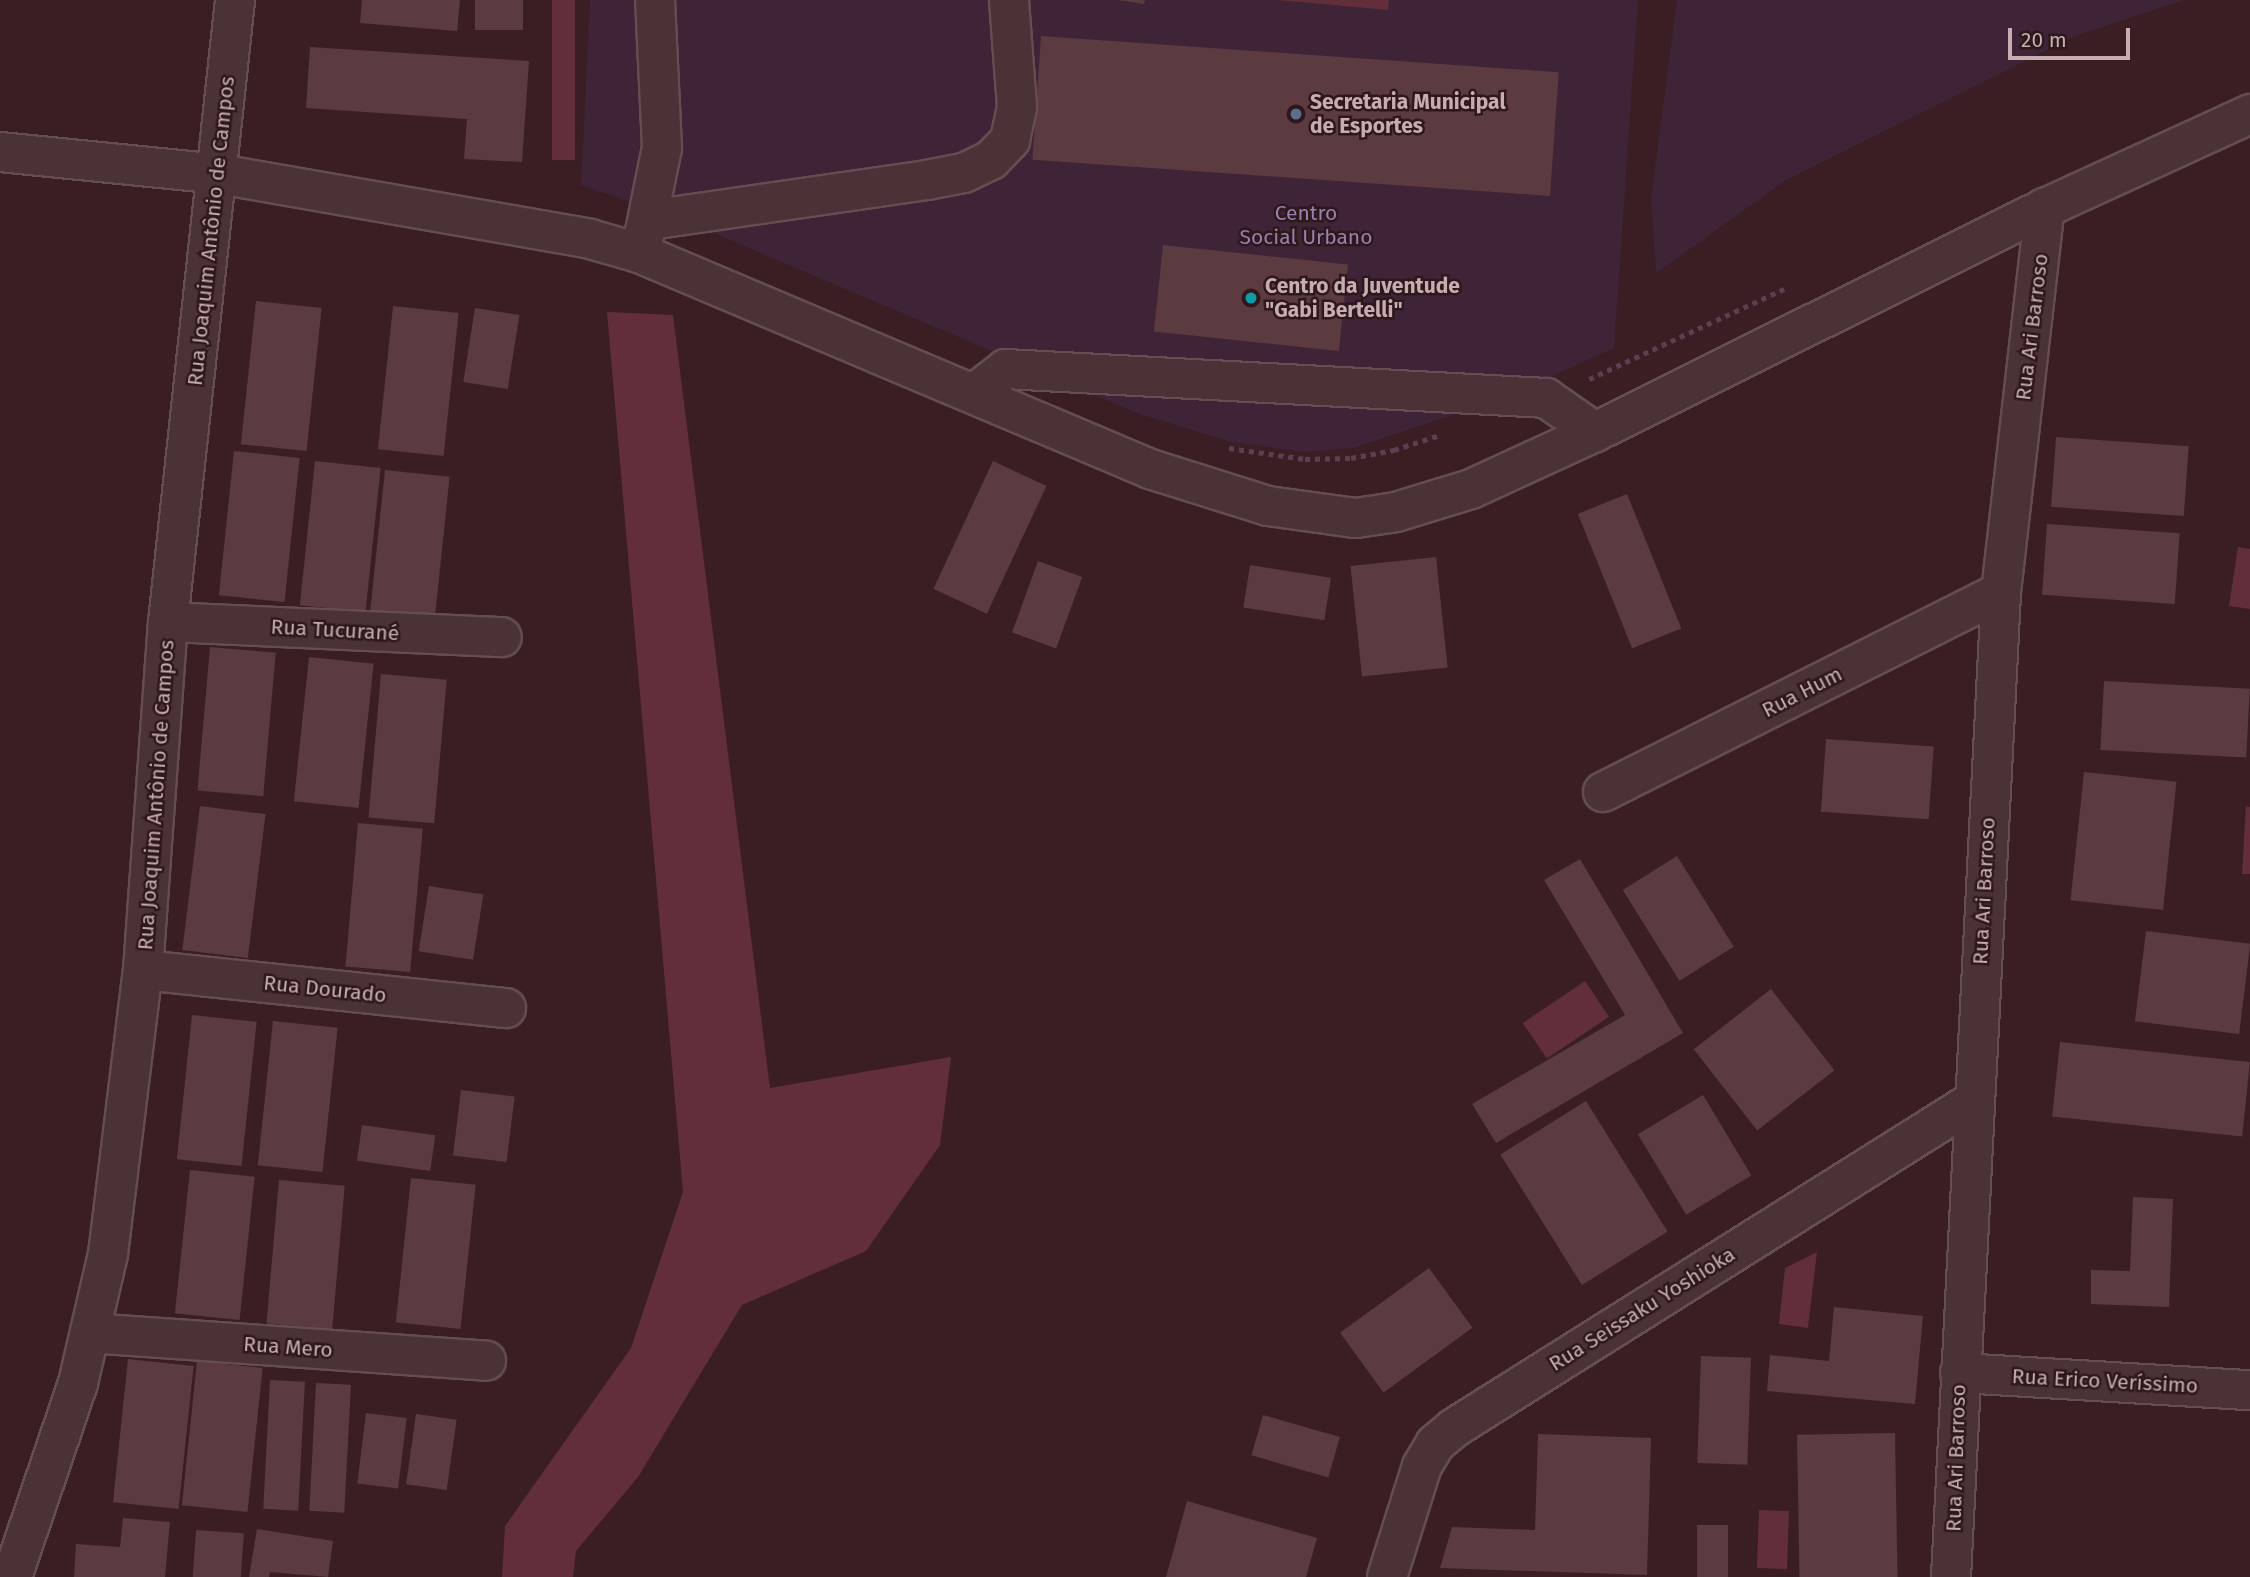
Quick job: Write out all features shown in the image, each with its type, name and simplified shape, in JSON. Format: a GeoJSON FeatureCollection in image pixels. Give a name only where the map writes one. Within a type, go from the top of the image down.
{"type":"FeatureCollection","features":[{"type":"Feature","properties":{"kind":"street","name":"Rua Joaquim Antônio de Campos"},"geometry":{"type":"LineString","coordinates":[[8,1571],[60,1439],[90,1333],[108,1254],[144,970],[168,622],[219,174],[235,0]]}},
{"type":"Feature","properties":{"kind":"street"},"geometry":{"type":"LineString","coordinates":[[645,237],[662,148],[655,0]]}},
{"type":"Feature","properties":{"kind":"street"},"geometry":{"type":"LineString","coordinates":[[0,152],[219,174],[524,225],[645,237],[964,173],[991,160],[1010,140],[1017,107],[1009,0]]}},
{"type":"Feature","properties":{"kind":"street"},"geometry":{"type":"LineString","coordinates":[[645,237],[1085,443],[1211,490],[1268,506],[1356,518],[1396,512],[1461,492],[1595,432],[2045,208],[2250,114]]}},
{"type":"Feature","properties":{"kind":"street","name":"Rua Ari Barroso"},"geometry":{"type":"LineString","coordinates":[[1951,1577],[1972,1101],[2001,592],[2045,208]]}},
{"type":"Feature","properties":{"kind":"street"},"geometry":{"type":"LineString","coordinates":[[975,393],[1006,369],[1546,398],[1595,432]]}},
{"type":"Feature","properties":{"kind":"street","name":"Rua Hum"},"geometry":{"type":"LineString","coordinates":[[1604,792],[2001,592]]}},
{"type":"Feature","properties":{"kind":"street","name":"Rua Tucurané"},"geometry":{"type":"LineString","coordinates":[[168,622],[502,637]]}},
{"type":"Feature","properties":{"kind":"street","name":"Rua Dourado"},"geometry":{"type":"LineString","coordinates":[[144,970],[506,1008]]}},
{"type":"Feature","properties":{"kind":"street","name":"Rua Seissaku Yoshioka"},"geometry":{"type":"LineString","coordinates":[[1387,1577],[1422,1466],[1435,1444],[1454,1428],[1972,1101]]}},
{"type":"Feature","properties":{"kind":"street","name":"Rua Mero"},"geometry":{"type":"LineString","coordinates":[[90,1333],[486,1362]]}},
{"type":"Feature","properties":{"kind":"street","name":"Rua Erico Veríssimo"},"geometry":{"type":"LineString","coordinates":[[1959,1373],[2250,1390]]}},
{"type":"Feature","properties":{"kind":"path"},"geometry":{"type":"LineString","coordinates":[[1546,398],[1795,284]]}},
{"type":"Feature","properties":{"kind":"path"},"geometry":{"type":"LineString","coordinates":[[1219,447],[1306,459],[1351,458],[1394,450],[1445,433]]}},
{"type":"Feature","properties":{"kind":"green space","name":"Centro Social Urbano"},"geometry":{"type":"Polygon","coordinates":[[[590,0],[1638,0],[1614,348],[1508,396],[1354,448],[1304,452],[1231,442],[1137,413],[674,216],[581,185],[590,0]]]}},
{"type":"Feature","properties":{"kind":"green space"},"geometry":{"type":"Polygon","coordinates":[[[1677,0],[2184,0],[2078,35],[1786,180],[1656,273],[1651,199],[1677,0]]]}},
{"type":"Feature","properties":{"kind":"shaded area"},"geometry":{"type":"Polygon","coordinates":[[[552,0],[575,0],[575,160],[552,160],[552,0]]]}},
{"type":"Feature","properties":{"kind":"shaded area"},"geometry":{"type":"Polygon","coordinates":[[[1277,0],[1389,0],[1388,10],[1277,0]]]}},
{"type":"Feature","properties":{"kind":"shaded area"},"geometry":{"type":"Polygon","coordinates":[[[607,312],[673,315],[770,1088],[951,1057],[940,1145],[866,1251],[742,1305],[638,1477],[576,1551],[573,1577],[502,1577],[505,1526],[631,1348],[683,1192],[607,312]]]}},
{"type":"Feature","properties":{"kind":"shaded area"},"geometry":{"type":"Polygon","coordinates":[[[2238,547],[2250,549],[2250,609],[2229,606],[2238,547]]]}},
{"type":"Feature","properties":{"kind":"shaded area"},"geometry":{"type":"Polygon","coordinates":[[[2246,806],[2250,807],[2250,874],[2242,874],[2246,806]]]}},
{"type":"Feature","properties":{"kind":"shaded area"},"geometry":{"type":"Polygon","coordinates":[[[1585,981],[1609,1017],[1547,1059],[1523,1023],[1585,981]]]}},
{"type":"Feature","properties":{"kind":"shaded area"},"geometry":{"type":"Polygon","coordinates":[[[1817,1252],[1808,1328],[1779,1324],[1785,1268],[1817,1252]]]}},
{"type":"Feature","properties":{"kind":"shaded area"},"geometry":{"type":"Polygon","coordinates":[[[1759,1510],[1789,1511],[1787,1569],[1757,1568],[1759,1510]]]}},
{"type":"Feature","properties":{"kind":"building"},"geometry":{"type":"Polygon","coordinates":[[[362,0],[460,0],[457,31],[360,23],[362,0]]]}},
{"type":"Feature","properties":{"kind":"building"},"geometry":{"type":"Polygon","coordinates":[[[475,0],[523,0],[523,30],[475,30],[475,0]]]}},
{"type":"Feature","properties":{"kind":"building"},"geometry":{"type":"Polygon","coordinates":[[[1118,0],[1145,0],[1144,4],[1118,0]]]}},
{"type":"Feature","properties":{"kind":"building","name":"Secretaria Municipal de Esportes"},"geometry":{"type":"Polygon","coordinates":[[[1041,36],[1559,72],[1550,196],[1032,160],[1041,36]]]}},
{"type":"Feature","properties":{"kind":"building"},"geometry":{"type":"Polygon","coordinates":[[[310,47],[529,61],[522,162],[464,159],[467,119],[306,108],[310,47]]]}},
{"type":"Feature","properties":{"kind":"building","name":"Centro da Juventude \"Gabi Bertelli\""},"geometry":{"type":"Polygon","coordinates":[[[1163,245],[1348,264],[1339,351],[1154,332],[1163,245]]]}},
{"type":"Feature","properties":{"kind":"building"},"geometry":{"type":"Polygon","coordinates":[[[256,301],[322,308],[307,451],[241,444],[256,301]]]}},
{"type":"Feature","properties":{"kind":"building"},"geometry":{"type":"Polygon","coordinates":[[[393,306],[459,313],[444,456],[378,449],[393,306]]]}},
{"type":"Feature","properties":{"kind":"building"},"geometry":{"type":"Polygon","coordinates":[[[475,308],[519,315],[508,389],[463,382],[475,308]]]}},
{"type":"Feature","properties":{"kind":"building"},"geometry":{"type":"Polygon","coordinates":[[[2056,437],[2189,446],[2184,516],[2051,507],[2056,437]]]}},
{"type":"Feature","properties":{"kind":"building"},"geometry":{"type":"Polygon","coordinates":[[[234,451],[300,458],[284,602],[219,595],[234,451]]]}},
{"type":"Feature","properties":{"kind":"building"},"geometry":{"type":"Polygon","coordinates":[[[315,461],[381,468],[365,612],[300,605],[315,461]]]}},
{"type":"Feature","properties":{"kind":"building"},"geometry":{"type":"Polygon","coordinates":[[[993,461],[1046,486],[987,614],[933,589],[993,461]]]}},
{"type":"Feature","properties":{"kind":"building"},"geometry":{"type":"Polygon","coordinates":[[[385,470],[450,477],[434,621],[370,614],[385,470]]]}},
{"type":"Feature","properties":{"kind":"building"},"geometry":{"type":"Polygon","coordinates":[[[1627,494],[1681,628],[1632,648],[1578,514],[1627,494]]]}},
{"type":"Feature","properties":{"kind":"building"},"geometry":{"type":"Polygon","coordinates":[[[2047,524],[2180,533],[2175,604],[2042,595],[2047,524]]]}},
{"type":"Feature","properties":{"kind":"building"},"geometry":{"type":"Polygon","coordinates":[[[1436,557],[1448,667],[1362,676],[1350,566],[1436,557]]]}},
{"type":"Feature","properties":{"kind":"building"},"geometry":{"type":"Polygon","coordinates":[[[1038,561],[1082,577],[1056,648],[1012,632],[1038,561]]]}},
{"type":"Feature","properties":{"kind":"building"},"geometry":{"type":"Polygon","coordinates":[[[1250,565],[1331,578],[1324,620],[1243,607],[1250,565]]]}},
{"type":"Feature","properties":{"kind":"building"},"geometry":{"type":"Polygon","coordinates":[[[210,647],[276,653],[263,796],[197,790],[210,647]]]}},
{"type":"Feature","properties":{"kind":"building"},"geometry":{"type":"Polygon","coordinates":[[[309,657],[374,664],[358,808],[294,801],[309,657]]]}},
{"type":"Feature","properties":{"kind":"building"},"geometry":{"type":"Polygon","coordinates":[[[381,674],[447,680],[434,823],[368,817],[381,674]]]}},
{"type":"Feature","properties":{"kind":"building"},"geometry":{"type":"Polygon","coordinates":[[[2104,681],[2250,689],[2246,758],[2100,750],[2104,681]]]}},
{"type":"Feature","properties":{"kind":"building"},"geometry":{"type":"Polygon","coordinates":[[[1826,739],[1934,747],[1929,819],[1821,812],[1826,739]]]}},
{"type":"Feature","properties":{"kind":"building"},"geometry":{"type":"Polygon","coordinates":[[[2084,772],[2176,782],[2163,910],[2071,900],[2084,772]]]}},
{"type":"Feature","properties":{"kind":"building"},"geometry":{"type":"Polygon","coordinates":[[[200,806],[266,814],[248,958],[182,950],[200,806]]]}},
{"type":"Feature","properties":{"kind":"building"},"geometry":{"type":"Polygon","coordinates":[[[358,823],[423,829],[410,972],[345,966],[358,823]]]}},
{"type":"Feature","properties":{"kind":"building"},"geometry":{"type":"Polygon","coordinates":[[[1677,856],[1734,947],[1679,981],[1623,890],[1677,856]]]}},
{"type":"Feature","properties":{"kind":"building"},"geometry":{"type":"Polygon","coordinates":[[[1580,859],[1683,1033],[1496,1143],[1472,1104],[1625,1015],[1544,880],[1580,859]]]}},
{"type":"Feature","properties":{"kind":"building"},"geometry":{"type":"Polygon","coordinates":[[[429,886],[483,895],[473,960],[419,951],[429,886]]]}},
{"type":"Feature","properties":{"kind":"building"},"geometry":{"type":"Polygon","coordinates":[[[2146,931],[2250,944],[2239,1034],[2135,1021],[2146,931]]]}},
{"type":"Feature","properties":{"kind":"building"},"geometry":{"type":"Polygon","coordinates":[[[1771,989],[1834,1070],[1757,1130],[1694,1049],[1771,989]]]}},
{"type":"Feature","properties":{"kind":"building"},"geometry":{"type":"Polygon","coordinates":[[[192,1015],[257,1022],[241,1166],[177,1159],[192,1015]]]}},
{"type":"Feature","properties":{"kind":"building"},"geometry":{"type":"Polygon","coordinates":[[[273,1021],[338,1028],[322,1172],[258,1165],[273,1021]]]}},
{"type":"Feature","properties":{"kind":"building"},"geometry":{"type":"Polygon","coordinates":[[[2060,1042],[2250,1062],[2242,1137],[2052,1117],[2060,1042]]]}},
{"type":"Feature","properties":{"kind":"building"},"geometry":{"type":"Polygon","coordinates":[[[461,1090],[515,1097],[507,1162],[453,1156],[461,1090]]]}},
{"type":"Feature","properties":{"kind":"building"},"geometry":{"type":"Polygon","coordinates":[[[1703,1095],[1751,1176],[1686,1215],[1638,1134],[1703,1095]]]}},
{"type":"Feature","properties":{"kind":"building"},"geometry":{"type":"Polygon","coordinates":[[[1586,1101],[1668,1232],[1582,1285],[1500,1155],[1586,1101]]]}},
{"type":"Feature","properties":{"kind":"building"},"geometry":{"type":"Polygon","coordinates":[[[362,1125],[435,1135],[430,1171],[357,1161],[362,1125]]]}},
{"type":"Feature","properties":{"kind":"building"},"geometry":{"type":"Polygon","coordinates":[[[190,1170],[255,1177],[240,1320],[175,1313],[190,1170]]]}},
{"type":"Feature","properties":{"kind":"building"},"geometry":{"type":"Polygon","coordinates":[[[411,1178],[476,1185],[460,1329],[396,1322],[411,1178]]]}},
{"type":"Feature","properties":{"kind":"building"},"geometry":{"type":"Polygon","coordinates":[[[279,1180],[345,1186],[332,1329],[266,1323],[279,1180]]]}},
{"type":"Feature","properties":{"kind":"building"},"geometry":{"type":"Polygon","coordinates":[[[2133,1197],[2173,1199],[2169,1307],[2091,1304],[2091,1270],[2130,1271],[2133,1197]]]}},
{"type":"Feature","properties":{"kind":"building"},"geometry":{"type":"Polygon","coordinates":[[[1429,1268],[1472,1328],[1384,1393],[1340,1333],[1429,1268]]]}},
{"type":"Feature","properties":{"kind":"building"},"geometry":{"type":"Polygon","coordinates":[[[1834,1307],[1923,1316],[1915,1404],[1767,1391],[1770,1355],[1829,1361],[1834,1307]]]}},
{"type":"Feature","properties":{"kind":"building"},"geometry":{"type":"Polygon","coordinates":[[[1701,1356],[1751,1358],[1747,1465],[1697,1463],[1701,1356]]]}},
{"type":"Feature","properties":{"kind":"building"},"geometry":{"type":"Polygon","coordinates":[[[128,1359],[194,1366],[179,1509],[113,1502],[128,1359]]]}},
{"type":"Feature","properties":{"kind":"building"},"geometry":{"type":"Polygon","coordinates":[[[197,1361],[263,1368],[247,1512],[182,1505],[197,1361]]]}},
{"type":"Feature","properties":{"kind":"building"},"geometry":{"type":"Polygon","coordinates":[[[270,1380],[305,1382],[298,1511],[263,1509],[270,1380]]]}},
{"type":"Feature","properties":{"kind":"building"},"geometry":{"type":"Polygon","coordinates":[[[316,1383],[351,1385],[344,1513],[309,1511],[316,1383]]]}},
{"type":"Feature","properties":{"kind":"building"},"geometry":{"type":"Polygon","coordinates":[[[366,1413],[407,1418],[398,1488],[357,1483],[366,1413]]]}},
{"type":"Feature","properties":{"kind":"building"},"geometry":{"type":"Polygon","coordinates":[[[416,1414],[457,1420],[447,1490],[406,1484],[416,1414]]]}},
{"type":"Feature","properties":{"kind":"building"},"geometry":{"type":"Polygon","coordinates":[[[1263,1415],[1340,1437],[1328,1477],[1251,1455],[1263,1415]]]}},
{"type":"Feature","properties":{"kind":"building"},"geometry":{"type":"Polygon","coordinates":[[[1895,1433],[1898,1577],[1799,1577],[1797,1435],[1895,1433]]]}},
{"type":"Feature","properties":{"kind":"building"},"geometry":{"type":"Polygon","coordinates":[[[1538,1434],[1651,1438],[1647,1575],[1440,1568],[1452,1527],[1535,1530],[1538,1434]]]}},
{"type":"Feature","properties":{"kind":"building"},"geometry":{"type":"Polygon","coordinates":[[[1187,1501],[1317,1538],[1306,1577],[1166,1577],[1187,1501]]]}},
{"type":"Feature","properties":{"kind":"building"},"geometry":{"type":"Polygon","coordinates":[[[123,1518],[170,1522],[165,1577],[74,1577],[76,1544],[120,1547],[123,1518]]]}},
{"type":"Feature","properties":{"kind":"building"},"geometry":{"type":"Polygon","coordinates":[[[1697,1525],[1728,1525],[1728,1577],[1697,1577],[1697,1525]]]}},
{"type":"Feature","properties":{"kind":"building"},"geometry":{"type":"Polygon","coordinates":[[[257,1529],[333,1541],[328,1577],[270,1572],[269,1577],[249,1577],[257,1529]]]}},
{"type":"Feature","properties":{"kind":"building"},"geometry":{"type":"Polygon","coordinates":[[[196,1530],[244,1533],[241,1577],[193,1577],[196,1530]]]}},
{"type":"Feature","properties":{"kind":"place","name":"Secretaria Municipal de Esportes"},"geometry":{"type":"Point","coordinates":[1296,114]}},
{"type":"Feature","properties":{"kind":"place","name":"Centro da Juventude \"Gabi Bertelli\""},"geometry":{"type":"Point","coordinates":[1251,298]}}]}
